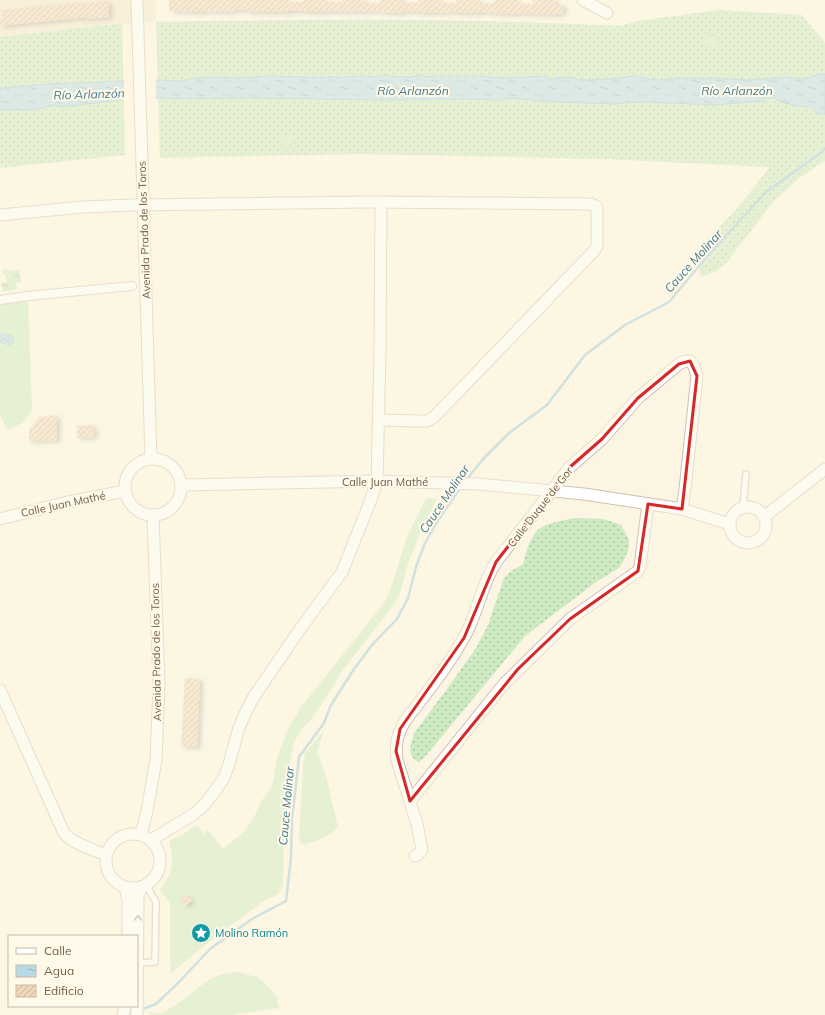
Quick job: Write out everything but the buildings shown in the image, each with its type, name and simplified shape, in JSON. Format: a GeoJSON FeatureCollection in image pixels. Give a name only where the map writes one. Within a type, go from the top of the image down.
{"type":"FeatureCollection","features":[{"type":"Feature","properties":{"kind":"street","name":"Avenida Prado de los Toros"},"geometry":{"type":"LineString","coordinates":[[137,0],[151,459]]}},
{"type":"Feature","properties":{"kind":"street"},"geometry":{"type":"LineString","coordinates":[[583,0],[607,13]]}},
{"type":"Feature","properties":{"kind":"street"},"geometry":{"type":"LineString","coordinates":[[146,838],[194,814],[215,792],[224,778],[240,726],[253,698],[298,632],[342,572],[377,481],[381,202]]}},
{"type":"Feature","properties":{"kind":"street"},"geometry":{"type":"LineString","coordinates":[[0,215],[82,207],[143,205],[381,202],[591,204],[596,206],[597,224],[596,246],[594,251],[434,417],[427,421],[420,422],[379,420]]}},
{"type":"Feature","properties":{"kind":"street"},"geometry":{"type":"LineString","coordinates":[[0,300],[132,286]]}},
{"type":"Feature","properties":{"kind":"street","name":"Calle Duque de Gor"},"geometry":{"type":"LineString","coordinates":[[415,856],[422,850],[410,801],[397,760],[397,736],[400,729],[464,638],[474,616],[487,577],[496,562],[570,467],[602,439],[638,398],[679,364],[685,361],[690,362],[694,366],[697,376],[682,509]]}},
{"type":"Feature","properties":{"kind":"street"},"geometry":{"type":"LineString","coordinates":[[151,459],[160,460],[172,466],[179,477],[181,485],[178,499],[170,510],[162,514],[153,515],[138,511],[132,506],[128,499],[125,485],[129,472],[134,467],[145,460],[151,459]]}},
{"type":"Feature","properties":{"kind":"street"},"geometry":{"type":"LineString","coordinates":[[764,517],[825,469]]}},
{"type":"Feature","properties":{"kind":"street","name":"Calle Juan Mathé"},"geometry":{"type":"LineString","coordinates":[[181,485],[377,481],[446,482],[552,490],[584,494],[682,509],[729,524]]}},
{"type":"Feature","properties":{"kind":"street","name":"Calle Juan Mathé"},"geometry":{"type":"LineString","coordinates":[[0,519],[68,502],[126,491]]}},
{"type":"Feature","properties":{"kind":"street"},"geometry":{"type":"LineString","coordinates":[[410,801],[504,684],[518,669],[570,619],[638,571],[640,567],[648,504]]}},
{"type":"Feature","properties":{"kind":"street"},"geometry":{"type":"LineString","coordinates":[[750,506],[756,508],[764,517],[766,529],[760,539],[754,542],[748,543],[737,540],[730,530],[730,518],[733,513],[743,507],[750,506]]}},
{"type":"Feature","properties":{"kind":"street","name":"Avenida Prado de los Toros"},"geometry":{"type":"LineString","coordinates":[[146,838],[147,811],[156,760],[159,685],[153,515]]}},
{"type":"Feature","properties":{"kind":"street"},"geometry":{"type":"LineString","coordinates":[[0,690],[66,837],[83,846],[106,855]]}},
{"type":"Feature","properties":{"kind":"street"},"geometry":{"type":"LineString","coordinates":[[132,834],[146,838],[156,847],[160,855],[158,872],[153,880],[144,886],[133,889],[125,888],[117,884],[111,879],[105,864],[109,847],[115,840],[123,836],[132,834]]}},
{"type":"Feature","properties":{"kind":"street"},"geometry":{"type":"LineString","coordinates":[[138,999],[138,895],[144,886]]}},
{"type":"Feature","properties":{"kind":"street"},"geometry":{"type":"LineString","coordinates":[[125,888],[128,900],[128,935]]}},
{"type":"Feature","properties":{"kind":"lane"},"geometry":{"type":"LineString","coordinates":[[743,507],[746,474]]}},
{"type":"Feature","properties":{"kind":"lane"},"geometry":{"type":"LineString","coordinates":[[138,963],[154,962],[156,902],[144,886]]}},
{"type":"Feature","properties":{"kind":"highlighted area"},"geometry":{"type":"Polygon","coordinates":[[[690,361],[697,376],[682,509],[648,504],[638,571],[570,619],[518,669],[410,801],[396,751],[400,729],[464,638],[496,562],[570,467],[602,439],[638,398],[679,364],[690,361]]]}},
{"type":"Feature","properties":{"kind":"shaded area"},"geometry":{"type":"Polygon","coordinates":[[[0,0],[156,0],[156,22],[122,25],[116,24],[0,37],[0,0]]]}},
{"type":"Feature","properties":{"kind":"green space"},"geometry":{"type":"Polygon","coordinates":[[[719,10],[802,15],[825,43],[825,161],[798,179],[773,202],[727,262],[715,272],[701,277],[697,257],[707,239],[734,212],[770,167],[604,159],[360,154],[160,158],[156,22],[388,20],[563,23],[621,26],[637,21],[719,10]]]}},
{"type":"Feature","properties":{"kind":"green space"},"geometry":{"type":"Polygon","coordinates":[[[116,24],[122,25],[125,155],[0,168],[0,37],[116,24]]]}},
{"type":"Feature","properties":{"kind":"green space"},"geometry":{"type":"Polygon","coordinates":[[[715,34],[716,43],[704,45],[703,36],[715,34]]]}},
{"type":"Feature","properties":{"kind":"green space"},"geometry":{"type":"Polygon","coordinates":[[[293,136],[293,146],[282,147],[282,137],[293,136]]]}},
{"type":"Feature","properties":{"kind":"green space"},"geometry":{"type":"Polygon","coordinates":[[[8,269],[8,271],[19,269],[21,282],[16,283],[17,289],[3,292],[1,283],[7,282],[5,274],[3,274],[2,270],[8,269]]]}},
{"type":"Feature","properties":{"kind":"green space"},"geometry":{"type":"Polygon","coordinates":[[[28,299],[32,411],[22,423],[7,430],[0,414],[0,304],[28,299]]]}},
{"type":"Feature","properties":{"kind":"green space"},"geometry":{"type":"Polygon","coordinates":[[[426,498],[437,499],[420,533],[407,566],[401,590],[395,603],[343,670],[312,718],[302,729],[294,742],[291,757],[284,831],[283,885],[278,894],[264,901],[220,933],[171,973],[170,903],[160,890],[168,878],[172,867],[172,855],[169,841],[197,825],[204,834],[208,830],[223,849],[245,831],[253,819],[262,800],[271,789],[277,759],[287,731],[301,707],[384,603],[390,591],[407,537],[426,498]]]}},
{"type":"Feature","properties":{"kind":"green space"},"geometry":{"type":"Polygon","coordinates":[[[576,518],[603,519],[621,525],[629,540],[629,548],[619,568],[596,582],[525,636],[424,758],[419,762],[415,760],[411,755],[410,749],[411,741],[415,732],[476,648],[488,625],[504,578],[510,572],[523,564],[530,542],[540,528],[555,522],[576,518]]]}},
{"type":"Feature","properties":{"kind":"green space"},"geometry":{"type":"Polygon","coordinates":[[[324,730],[317,752],[326,776],[338,827],[327,836],[303,845],[299,839],[305,753],[324,730]]]}},
{"type":"Feature","properties":{"kind":"green space"},"geometry":{"type":"Polygon","coordinates":[[[236,972],[257,977],[266,984],[279,999],[277,1000],[279,1008],[230,1015],[149,1015],[149,1011],[155,1014],[168,1010],[212,978],[223,974],[236,972]]]}},
{"type":"Feature","properties":{"kind":"water","name":"Río Arlanzón"},"geometry":{"type":"Polygon","coordinates":[[[819,74],[825,74],[825,114],[816,114],[811,107],[802,107],[781,102],[774,98],[764,98],[764,102],[760,101],[716,105],[642,102],[613,104],[556,102],[509,98],[499,100],[388,100],[159,98],[119,100],[63,107],[53,105],[29,110],[0,110],[0,88],[114,81],[182,81],[194,78],[271,76],[376,77],[385,75],[397,77],[421,75],[425,77],[479,76],[504,78],[545,76],[550,80],[569,77],[582,80],[634,76],[655,80],[684,78],[747,80],[790,77],[801,79],[819,74]]]}},
{"type":"Feature","properties":{"kind":"water"},"geometry":{"type":"Polygon","coordinates":[[[0,334],[10,335],[13,337],[13,343],[9,345],[0,342],[0,334]]]}},
{"type":"Feature","properties":{"kind":"pier"},"geometry":{"type":"Polygon","coordinates":[[[156,78],[156,100],[124,101],[124,79],[156,78]]]}},
{"type":"Feature","properties":{"kind":"waterway","name":"Cauce Molinar"},"geometry":{"type":"LineString","coordinates":[[466,480],[484,458],[509,433],[547,405],[585,355],[625,325],[669,302],[704,260],[766,192],[822,152],[825,148]]}},
{"type":"Feature","properties":{"kind":"waterway","name":"Cauce Molinar"},"geometry":{"type":"LineString","coordinates":[[140,1010],[156,1004],[210,949],[252,919],[286,901],[291,858],[292,819],[299,757],[324,723],[331,705],[354,669],[372,645],[397,619],[408,598],[416,567],[425,543],[437,522],[461,487]]}},
{"type":"Feature","properties":{"kind":"place","name":"Molino Ramón"},"geometry":{"type":"Point","coordinates":[201,933]}}]}
